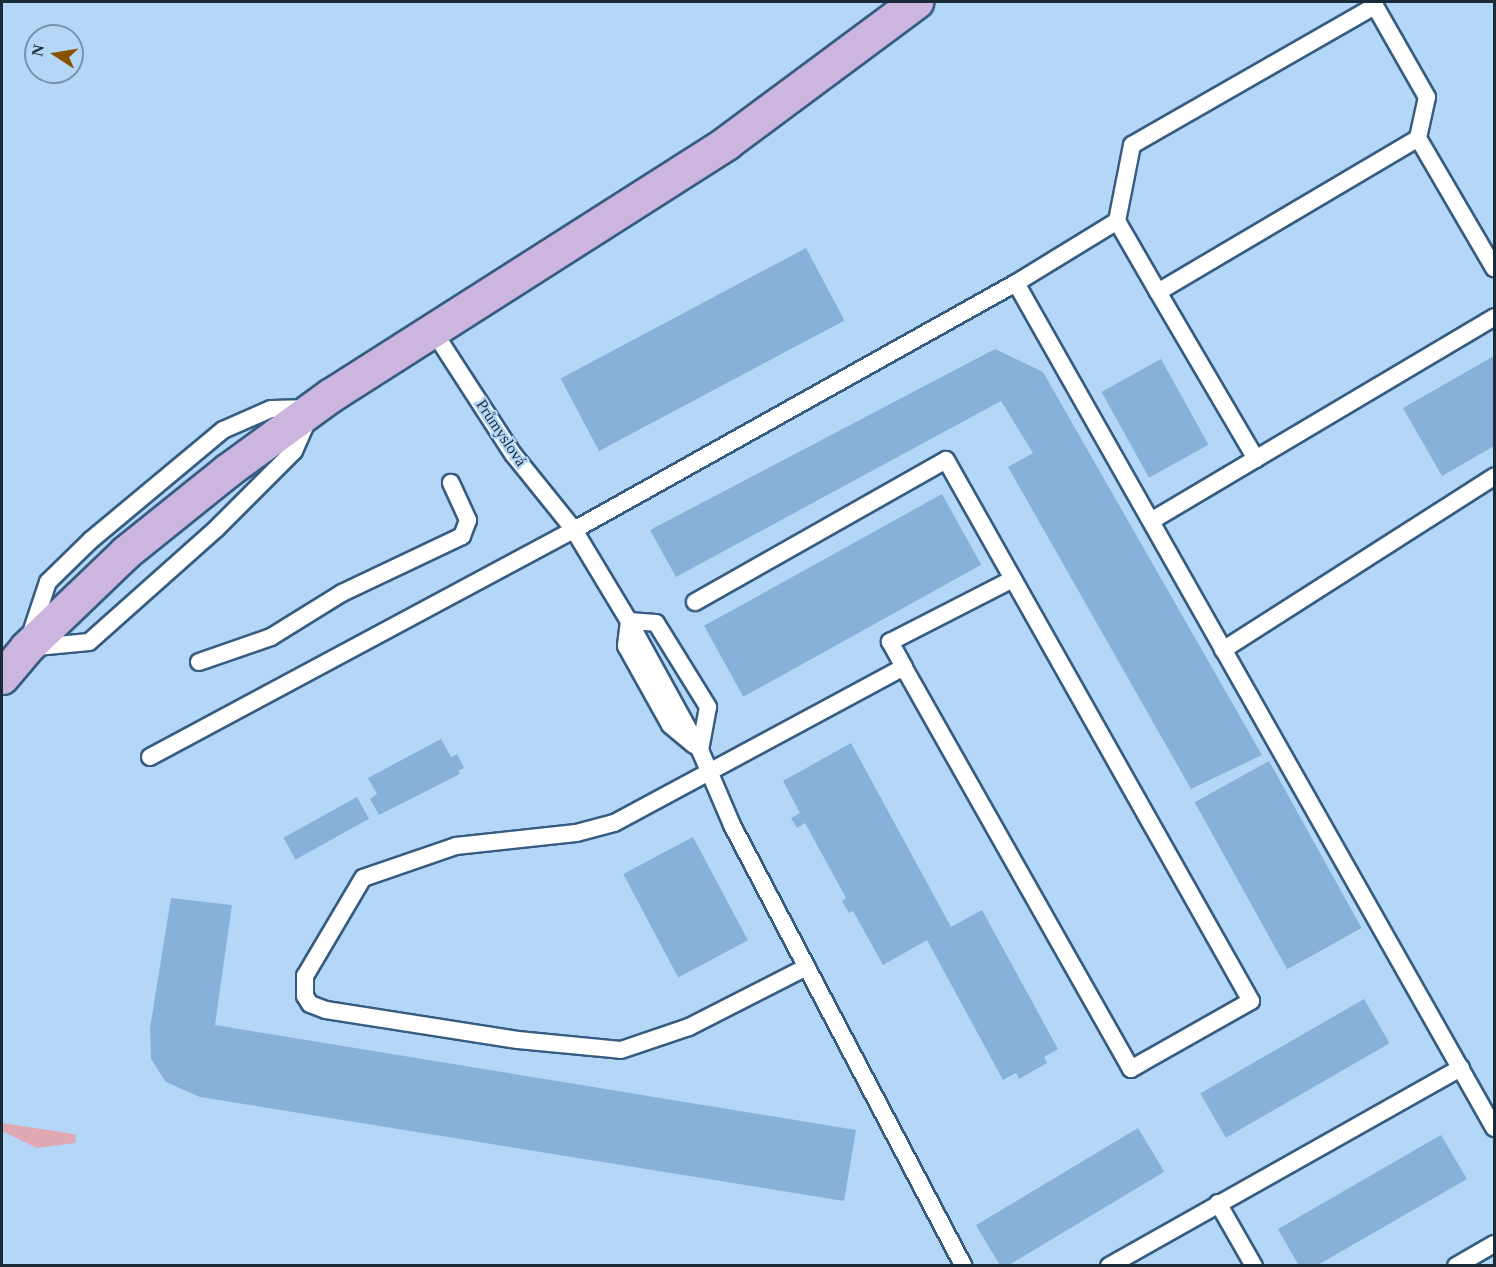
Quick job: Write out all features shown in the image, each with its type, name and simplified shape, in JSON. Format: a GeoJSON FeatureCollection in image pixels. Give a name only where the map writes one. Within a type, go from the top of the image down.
{"type":"FeatureCollection","features":[{"type":"Feature","properties":{"kind":"main road"},"geometry":{"type":"LineString","coordinates":[[2,677],[26,648],[126,552],[228,470],[313,408],[726,143],[916,2]]}},
{"type":"Feature","properties":{"kind":"lane"},"geometry":{"type":"LineString","coordinates":[[1256,459],[1117,221],[1132,145],[1375,6],[1427,97],[1418,138],[1494,268]]}},
{"type":"Feature","properties":{"kind":"lane"},"geometry":{"type":"LineString","coordinates":[[1158,292],[1418,138]]}},
{"type":"Feature","properties":{"kind":"lane"},"geometry":{"type":"LineString","coordinates":[[150,757],[574,530],[1016,283],[1117,221]]}},
{"type":"Feature","properties":{"kind":"lane"},"geometry":{"type":"LineString","coordinates":[[1016,283],[1494,1128]]}},
{"type":"Feature","properties":{"kind":"lane"},"geometry":{"type":"LineString","coordinates":[[1151,521],[1494,317]]}},
{"type":"Feature","properties":{"kind":"lane","name":"Průmyslová"},"geometry":{"type":"LineString","coordinates":[[434,332],[513,454],[574,530],[629,621],[700,750],[732,825],[964,1266]]}},
{"type":"Feature","properties":{"kind":"lane"},"geometry":{"type":"LineString","coordinates":[[26,648],[89,642],[216,529],[294,452],[313,408]]}},
{"type":"Feature","properties":{"kind":"lane"},"geometry":{"type":"LineString","coordinates":[[695,602],[946,460],[1251,1001],[1131,1069],[890,642],[1013,579]]}},
{"type":"Feature","properties":{"kind":"lane"},"geometry":{"type":"LineString","coordinates":[[1223,650],[1494,477]]}},
{"type":"Feature","properties":{"kind":"lane"},"geometry":{"type":"LineString","coordinates":[[199,662],[271,637],[342,593],[462,536],[468,520],[452,483]]}},
{"type":"Feature","properties":{"kind":"lane"},"geometry":{"type":"LineString","coordinates":[[629,621],[656,623],[708,707],[700,750]]}},
{"type":"Feature","properties":{"kind":"lane"},"geometry":{"type":"LineString","coordinates":[[807,967],[689,1027],[621,1050],[518,1040],[326,1010],[310,1004],[305,996],[304,976],[363,878],[456,846],[576,833],[614,823],[904,667]]}},
{"type":"Feature","properties":{"kind":"lane"},"geometry":{"type":"LineString","coordinates":[[1109,1266],[1461,1068]]}},
{"type":"Feature","properties":{"kind":"lane"},"geometry":{"type":"LineString","coordinates":[[1218,1203],[1254,1266]]}},
{"type":"Feature","properties":{"kind":"lane"},"geometry":{"type":"LineString","coordinates":[[1456,1266],[1494,1244]]}},
{"type":"Feature","properties":{"kind":"shaded area"},"geometry":{"type":"Polygon","coordinates":[[[2,1123],[76,1135],[75,1143],[37,1148],[2,1131],[2,1123]]]}},
{"type":"Feature","properties":{"kind":"building"},"geometry":{"type":"Polygon","coordinates":[[[806,248],[844,320],[599,451],[561,379],[806,248]]]}},
{"type":"Feature","properties":{"kind":"building"},"geometry":{"type":"Polygon","coordinates":[[[995,349],[1043,372],[1262,755],[1191,789],[1008,467],[1033,453],[1001,401],[676,577],[650,530],[995,349]]]}},
{"type":"Feature","properties":{"kind":"building"},"geometry":{"type":"Polygon","coordinates":[[[1494,356],[1494,446],[1442,476],[1403,408],[1494,356]]]}},
{"type":"Feature","properties":{"kind":"building"},"geometry":{"type":"Polygon","coordinates":[[[1161,359],[1209,445],[1149,478],[1102,392],[1161,359]]]}},
{"type":"Feature","properties":{"kind":"building"},"geometry":{"type":"Polygon","coordinates":[[[942,494],[981,565],[743,697],[704,626],[942,494]]]}},
{"type":"Feature","properties":{"kind":"building"},"geometry":{"type":"Polygon","coordinates":[[[441,739],[451,757],[457,754],[464,768],[458,771],[460,774],[379,815],[370,799],[377,794],[368,778],[441,739]]]}},
{"type":"Feature","properties":{"kind":"building"},"geometry":{"type":"Polygon","coordinates":[[[851,743],[951,927],[982,910],[1058,1049],[1044,1057],[1047,1063],[1019,1079],[1016,1073],[1003,1080],[927,940],[883,965],[853,911],[849,913],[842,901],[846,898],[805,823],[797,828],[791,818],[800,813],[783,781],[851,743]]]}},
{"type":"Feature","properties":{"kind":"building"},"geometry":{"type":"Polygon","coordinates":[[[1269,761],[1362,928],[1287,969],[1195,802],[1269,761]]]}},
{"type":"Feature","properties":{"kind":"building"},"geometry":{"type":"Polygon","coordinates":[[[357,797],[369,819],[296,860],[284,838],[357,797]]]}},
{"type":"Feature","properties":{"kind":"building"},"geometry":{"type":"Polygon","coordinates":[[[693,837],[748,940],[678,977],[623,874],[693,837]]]}},
{"type":"Feature","properties":{"kind":"building"},"geometry":{"type":"Polygon","coordinates":[[[171,898],[232,905],[215,1025],[856,1130],[844,1201],[200,1097],[166,1082],[151,1059],[150,1028],[171,898]]]}},
{"type":"Feature","properties":{"kind":"building"},"geometry":{"type":"Polygon","coordinates":[[[1364,999],[1390,1043],[1226,1138],[1200,1094],[1364,999]]]}},
{"type":"Feature","properties":{"kind":"building"},"geometry":{"type":"Polygon","coordinates":[[[1138,1128],[1164,1172],[1007,1266],[1000,1266],[976,1225],[1138,1128]]]}},
{"type":"Feature","properties":{"kind":"building"},"geometry":{"type":"Polygon","coordinates":[[[1441,1135],[1467,1179],[1316,1266],[1299,1266],[1278,1229],[1441,1135]]]}}]}
